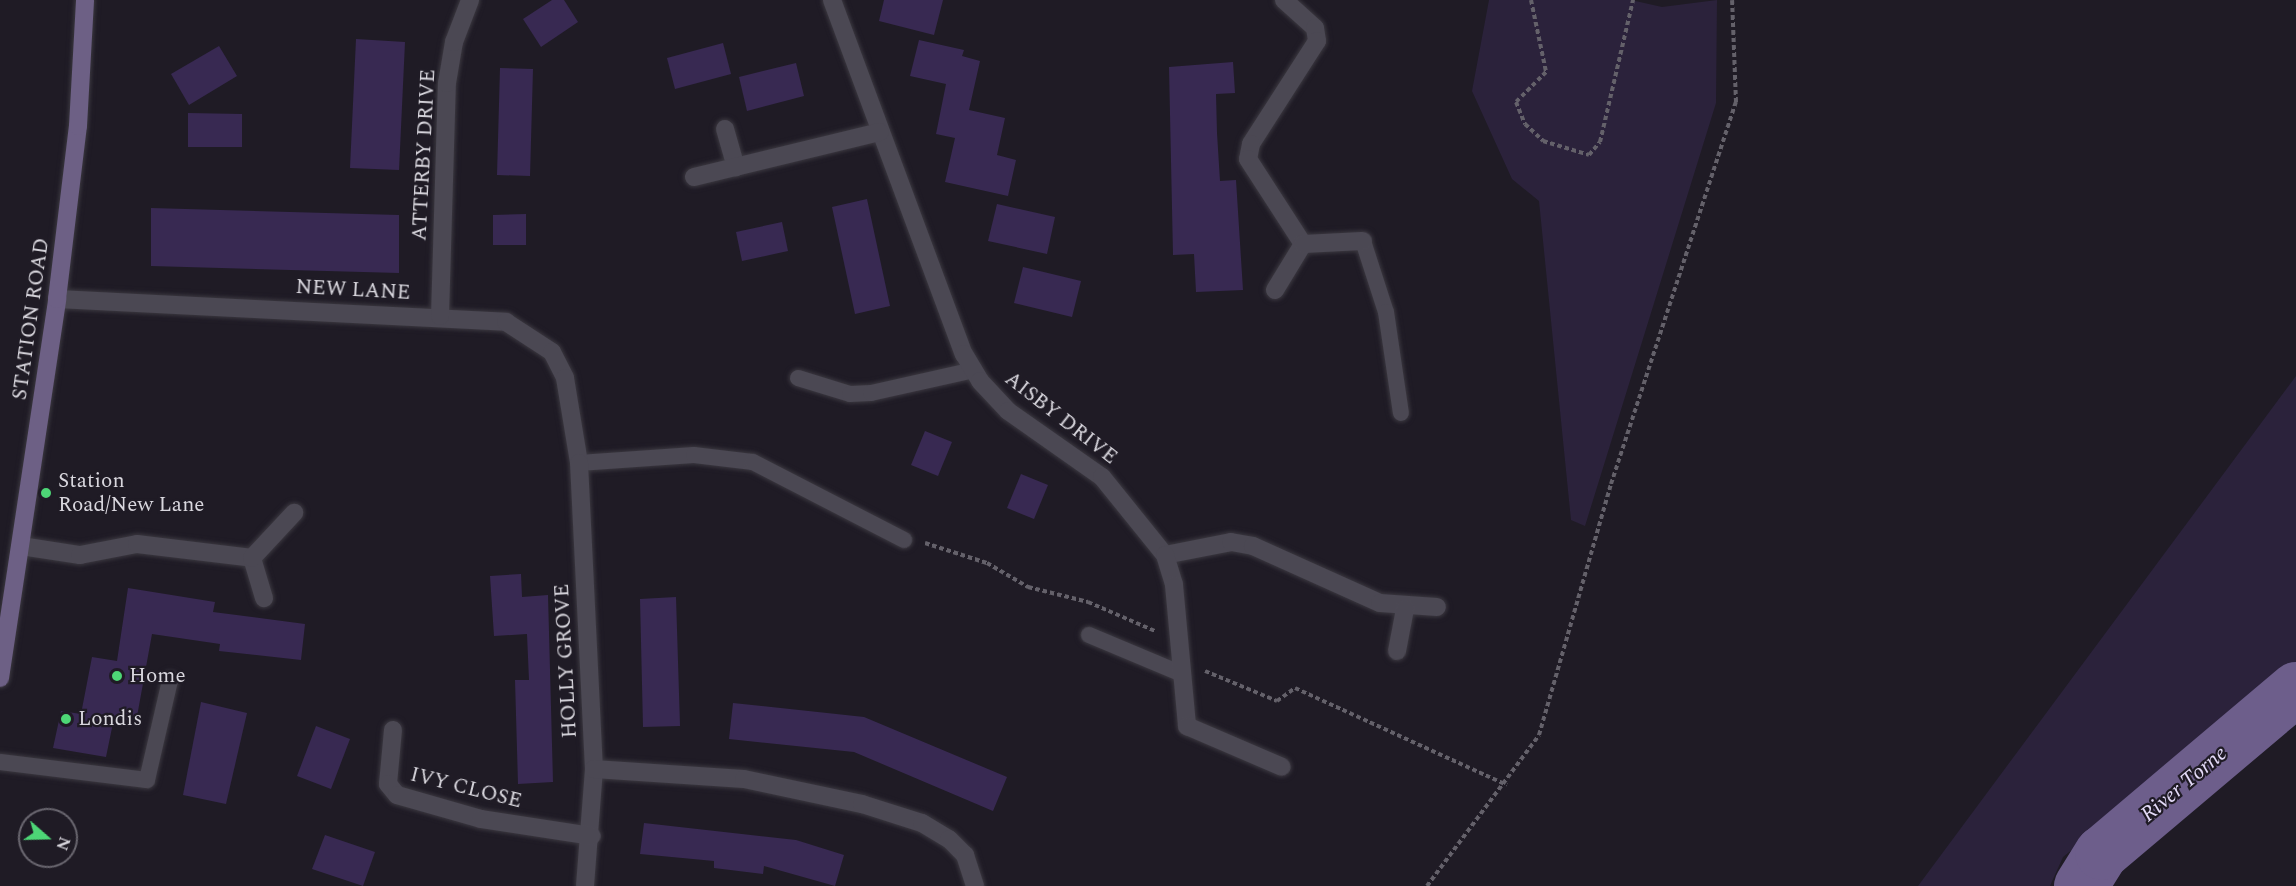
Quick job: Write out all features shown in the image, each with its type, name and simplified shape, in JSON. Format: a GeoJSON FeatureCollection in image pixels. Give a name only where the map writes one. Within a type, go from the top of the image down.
{"type":"FeatureCollection","features":[{"type":"Feature","properties":{"kind":"street","name":"STATION ROAD"},"geometry":{"type":"LineString","coordinates":[[0,678],[57,299],[78,126],[85,0]]}},
{"type":"Feature","properties":{"kind":"street","name":"ATTERBY DRIVE"},"geometry":{"type":"LineString","coordinates":[[440,316],[447,83],[454,42],[470,0]]}},
{"type":"Feature","properties":{"kind":"street","name":"AISBY DRIVE"},"geometry":{"type":"LineString","coordinates":[[832,0],[880,132],[974,370],[1008,411],[1102,477],[1165,555]]}},
{"type":"Feature","properties":{"kind":"street"},"geometry":{"type":"LineString","coordinates":[[1284,0],[1315,28],[1317,41],[1251,144],[1248,159],[1304,244]]}},
{"type":"Feature","properties":{"kind":"street"},"geometry":{"type":"LineString","coordinates":[[725,129],[736,167]]}},
{"type":"Feature","properties":{"kind":"street"},"geometry":{"type":"LineString","coordinates":[[694,177],[880,132]]}},
{"type":"Feature","properties":{"kind":"street"},"geometry":{"type":"LineString","coordinates":[[1304,244],[1363,241]]}},
{"type":"Feature","properties":{"kind":"street"},"geometry":{"type":"LineString","coordinates":[[1275,290],[1304,244]]}},
{"type":"Feature","properties":{"kind":"street","name":"NEW LANE"},"geometry":{"type":"LineString","coordinates":[[57,299],[440,316],[506,322],[552,352],[565,378],[575,434]]}},
{"type":"Feature","properties":{"kind":"street","name":"HOLLY GROVE"},"geometry":{"type":"LineString","coordinates":[[575,434],[579,462],[594,768],[591,836],[585,886]]}},
{"type":"Feature","properties":{"kind":"street"},"geometry":{"type":"LineString","coordinates":[[252,558],[294,513]]}},
{"type":"Feature","properties":{"kind":"street"},"geometry":{"type":"LineString","coordinates":[[1282,766],[1187,726],[1179,666],[1174,585],[1165,555],[1231,542],[1253,546],[1344,589],[1405,609],[1437,607]]}},
{"type":"Feature","properties":{"kind":"street"},"geometry":{"type":"LineString","coordinates":[[21,546],[81,555],[137,544],[252,558]]}},
{"type":"Feature","properties":{"kind":"street"},"geometry":{"type":"LineString","coordinates":[[252,558],[264,598]]}},
{"type":"Feature","properties":{"kind":"street"},"geometry":{"type":"LineString","coordinates":[[1397,651],[1405,609]]}},
{"type":"Feature","properties":{"kind":"street","name":"IVY CLOSE"},"geometry":{"type":"LineString","coordinates":[[393,730],[388,784],[397,795],[481,819],[591,836]]}},
{"type":"Feature","properties":{"kind":"street"},"geometry":{"type":"LineString","coordinates":[[594,768],[744,778],[862,804],[922,823],[949,840],[965,855],[975,886]]}},
{"type":"Feature","properties":{"kind":"lane"},"geometry":{"type":"LineString","coordinates":[[1363,241],[1386,312],[1401,413]]}},
{"type":"Feature","properties":{"kind":"lane"},"geometry":{"type":"LineString","coordinates":[[798,378],[850,394],[871,393],[974,370]]}},
{"type":"Feature","properties":{"kind":"lane"},"geometry":{"type":"LineString","coordinates":[[579,462],[694,455],[753,462],[781,472],[904,540]]}},
{"type":"Feature","properties":{"kind":"lane"},"geometry":{"type":"LineString","coordinates":[[1089,634],[1179,666]]}},
{"type":"Feature","properties":{"kind":"lane"},"geometry":{"type":"LineString","coordinates":[[0,762],[147,780],[170,680]]}},
{"type":"Feature","properties":{"kind":"path"},"geometry":{"type":"LineString","coordinates":[[1532,0],[1546,72],[1516,102],[1525,124],[1543,141],[1589,155],[1600,142],[1633,0]]}},
{"type":"Feature","properties":{"kind":"path"},"geometry":{"type":"LineString","coordinates":[[1427,886],[1507,785],[1539,735],[1611,484],[1736,102],[1732,0]]}},
{"type":"Feature","properties":{"kind":"path"},"geometry":{"type":"LineString","coordinates":[[904,540],[987,563],[1028,587],[1088,602],[1178,641]]}},
{"type":"Feature","properties":{"kind":"path"},"geometry":{"type":"LineString","coordinates":[[1179,666],[1276,701],[1295,688],[1507,785]]}},
{"type":"Feature","properties":{"kind":"shaded area"},"geometry":{"type":"Polygon","coordinates":[[[1489,0],[1631,0],[1662,7],[1717,0],[1716,103],[1585,526],[1571,520],[1539,201],[1512,179],[1472,91],[1489,0]]]}},
{"type":"Feature","properties":{"kind":"shaded area"},"geometry":{"type":"Polygon","coordinates":[[[2296,376],[2296,670],[2063,857],[2050,886],[1918,886],[2296,376]]]}},
{"type":"Feature","properties":{"kind":"building"},"geometry":{"type":"Polygon","coordinates":[[[552,0],[564,0],[578,22],[541,47],[523,19],[552,0]]]}},
{"type":"Feature","properties":{"kind":"building"},"geometry":{"type":"Polygon","coordinates":[[[884,0],[943,0],[934,35],[879,21],[884,0]]]}},
{"type":"Feature","properties":{"kind":"building"},"geometry":{"type":"Polygon","coordinates":[[[356,39],[405,42],[399,170],[350,168],[356,39]]]}},
{"type":"Feature","properties":{"kind":"building"},"geometry":{"type":"Polygon","coordinates":[[[919,40],[964,50],[962,56],[980,61],[969,110],[1005,118],[997,155],[1016,160],[1008,196],[945,182],[955,138],[936,134],[946,84],[910,76],[919,40]]]}},
{"type":"Feature","properties":{"kind":"building"},"geometry":{"type":"Polygon","coordinates":[[[723,43],[731,74],[675,89],[667,58],[723,43]]]}},
{"type":"Feature","properties":{"kind":"building"},"geometry":{"type":"Polygon","coordinates":[[[219,46],[237,76],[189,105],[171,74],[219,46]]]}},
{"type":"Feature","properties":{"kind":"building"},"geometry":{"type":"Polygon","coordinates":[[[1233,62],[1235,93],[1216,94],[1217,133],[1220,181],[1236,180],[1243,290],[1196,292],[1194,254],[1173,255],[1169,67],[1233,62]]]}},
{"type":"Feature","properties":{"kind":"building"},"geometry":{"type":"Polygon","coordinates":[[[796,63],[804,96],[747,111],[739,77],[796,63]]]}},
{"type":"Feature","properties":{"kind":"building"},"geometry":{"type":"Polygon","coordinates":[[[500,68],[533,69],[530,176],[497,175],[500,68]]]}},
{"type":"Feature","properties":{"kind":"building"},"geometry":{"type":"Polygon","coordinates":[[[188,113],[242,114],[242,147],[188,147],[188,113]]]}},
{"type":"Feature","properties":{"kind":"building"},"geometry":{"type":"Polygon","coordinates":[[[867,199],[890,306],[855,314],[832,207],[867,199]]]}},
{"type":"Feature","properties":{"kind":"building"},"geometry":{"type":"Polygon","coordinates":[[[997,204],[1055,217],[1047,254],[988,241],[997,204]]]}},
{"type":"Feature","properties":{"kind":"building"},"geometry":{"type":"Polygon","coordinates":[[[151,208],[399,215],[399,273],[151,266],[151,208]]]}},
{"type":"Feature","properties":{"kind":"building"},"geometry":{"type":"Polygon","coordinates":[[[526,214],[526,245],[493,245],[493,215],[526,214]]]}},
{"type":"Feature","properties":{"kind":"building"},"geometry":{"type":"Polygon","coordinates":[[[782,222],[788,251],[742,261],[736,232],[782,222]]]}},
{"type":"Feature","properties":{"kind":"building"},"geometry":{"type":"Polygon","coordinates":[[[1023,267],[1081,281],[1072,317],[1014,303],[1023,267]]]}},
{"type":"Feature","properties":{"kind":"building"},"geometry":{"type":"Polygon","coordinates":[[[925,431],[952,442],[938,476],[911,465],[925,431]]]}},
{"type":"Feature","properties":{"kind":"building"},"geometry":{"type":"Polygon","coordinates":[[[1021,474],[1048,485],[1034,519],[1007,508],[1021,474]]]}},
{"type":"Feature","properties":{"kind":"building"},"geometry":{"type":"Polygon","coordinates":[[[521,574],[522,597],[548,595],[553,782],[518,784],[515,680],[529,680],[527,634],[494,636],[490,576],[521,574]]]}},
{"type":"Feature","properties":{"kind":"building"},"geometry":{"type":"Polygon","coordinates":[[[128,588],[215,602],[213,612],[305,624],[301,660],[219,651],[220,644],[152,634],[136,722],[114,718],[106,757],[53,748],[61,711],[81,714],[92,657],[117,661],[128,588]]]}},
{"type":"Feature","properties":{"kind":"building"},"geometry":{"type":"Polygon","coordinates":[[[676,597],[680,726],[643,727],[640,599],[676,597]]]}},
{"type":"Feature","properties":{"kind":"building"},"geometry":{"type":"Polygon","coordinates":[[[201,702],[247,713],[226,804],[183,795],[201,702]]]}},
{"type":"Feature","properties":{"kind":"building"},"geometry":{"type":"Polygon","coordinates":[[[733,703],[864,717],[1007,777],[993,811],[854,752],[729,739],[733,703]]]}},
{"type":"Feature","properties":{"kind":"building"},"geometry":{"type":"Polygon","coordinates":[[[316,726],[350,739],[331,789],[297,776],[316,726]]]}},
{"type":"Feature","properties":{"kind":"building"},"geometry":{"type":"Polygon","coordinates":[[[644,823],[796,840],[844,855],[835,886],[764,866],[763,874],[714,868],[714,861],[640,854],[644,823]]]}},
{"type":"Feature","properties":{"kind":"building"},"geometry":{"type":"Polygon","coordinates":[[[325,835],[375,852],[363,886],[312,869],[325,835]]]}},
{"type":"Feature","properties":{"kind":"waterway","name":"River Torne"},"geometry":{"type":"LineString","coordinates":[[2081,886],[2102,853],[2296,689]]}},
{"type":"Feature","properties":{"kind":"place","name":"Station Road/New Lane"},"geometry":{"type":"Point","coordinates":[46,493]}},
{"type":"Feature","properties":{"kind":"place","name":"Home"},"geometry":{"type":"Point","coordinates":[117,676]}},
{"type":"Feature","properties":{"kind":"place","name":"Londis"},"geometry":{"type":"Point","coordinates":[66,719]}}]}
